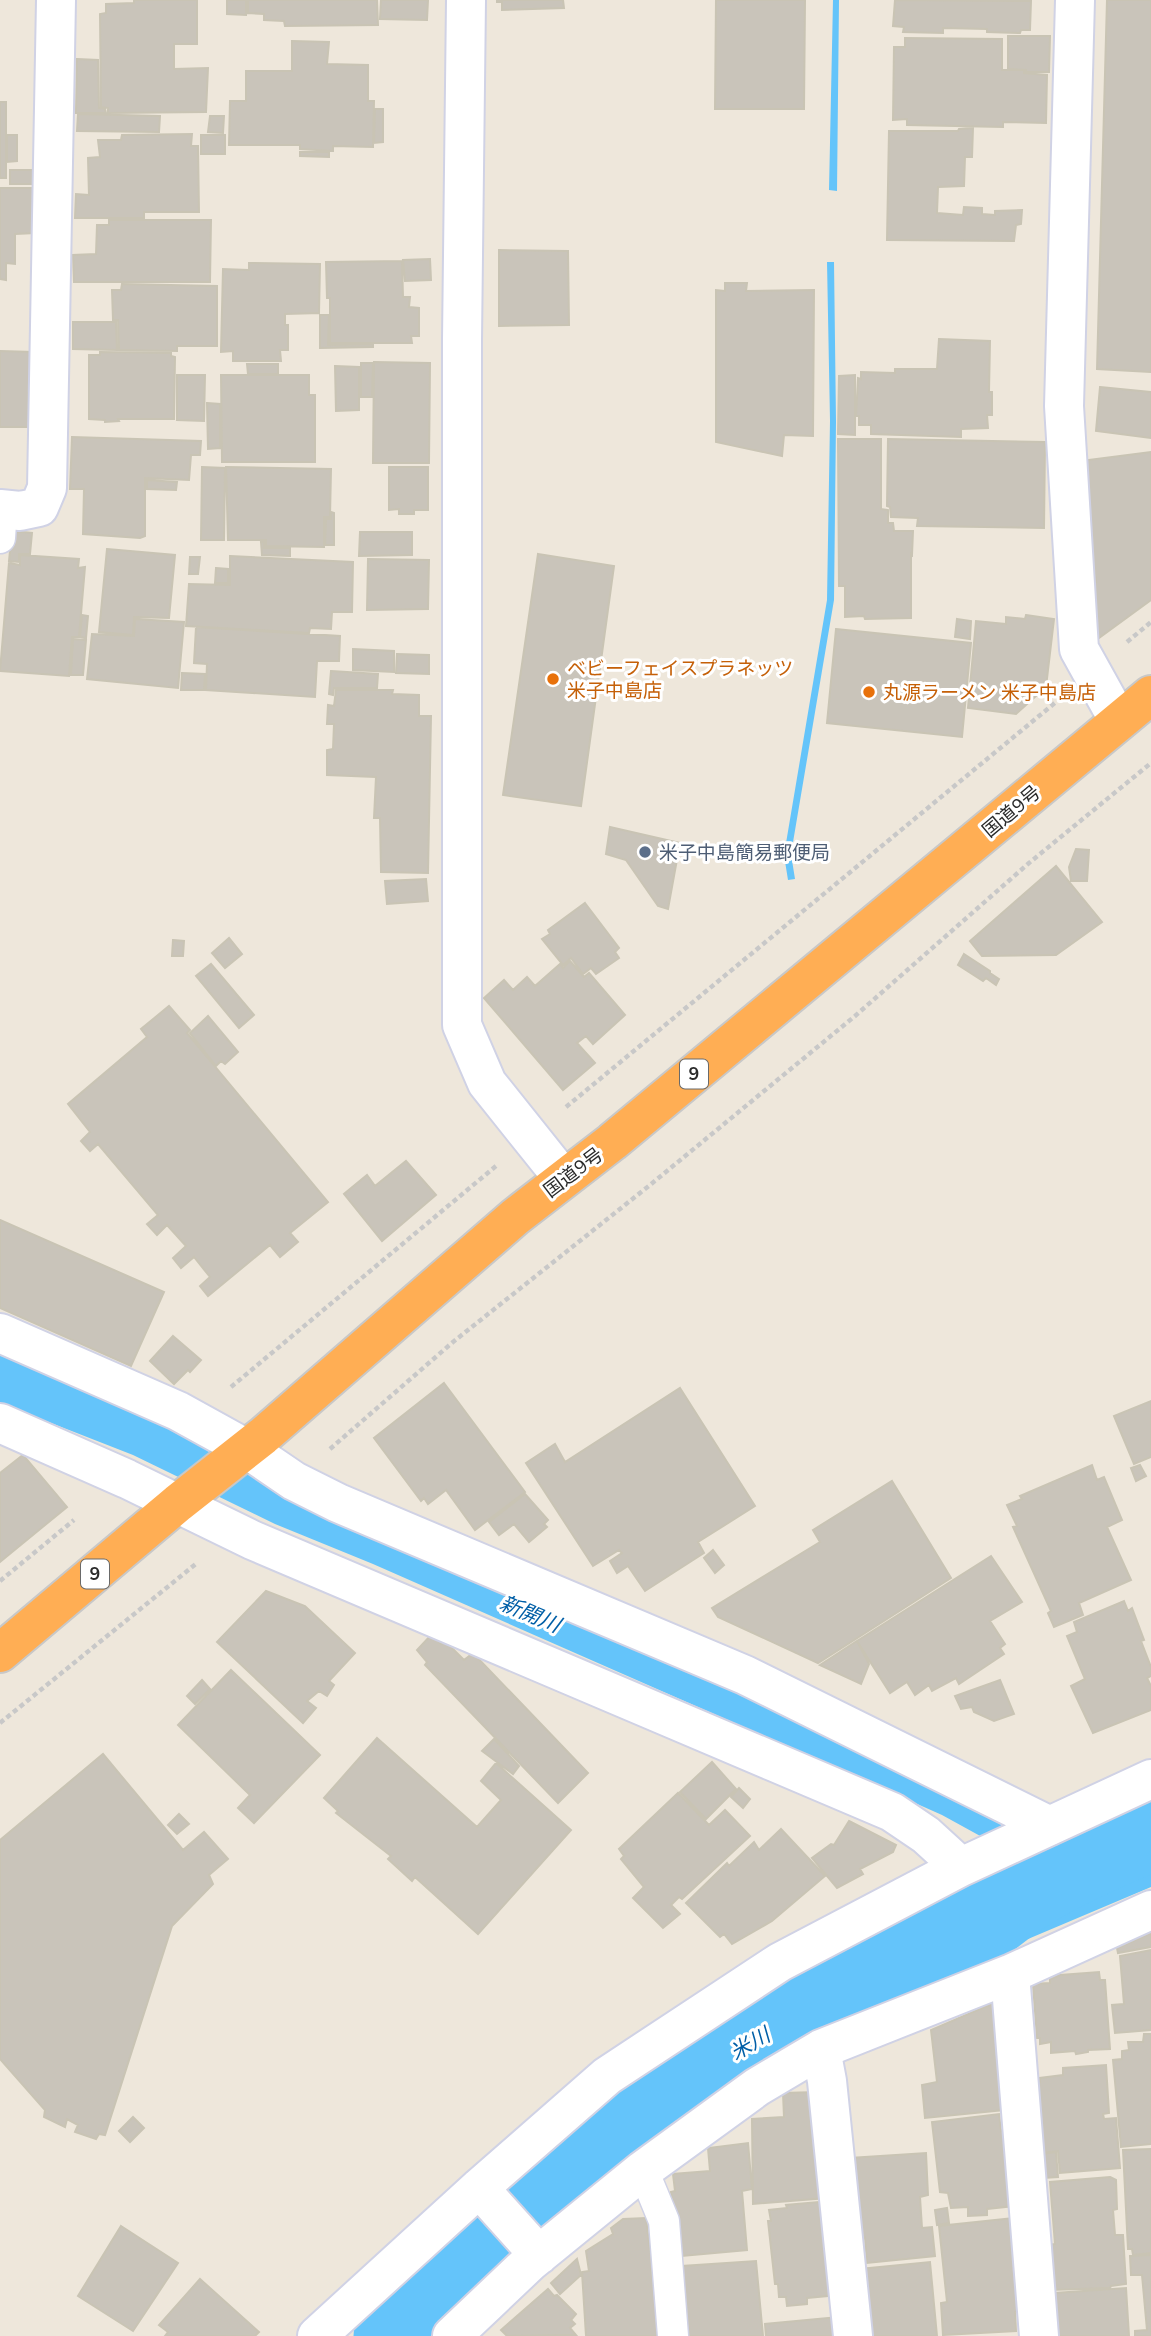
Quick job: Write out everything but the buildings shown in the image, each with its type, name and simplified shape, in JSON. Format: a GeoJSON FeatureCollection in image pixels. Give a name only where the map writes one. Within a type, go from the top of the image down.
{"type":"FeatureCollection","features":[{"type":"Feature","properties":{"kind":"highway","name":"国道9号"},"geometry":{"type":"LineString","coordinates":[[0,1653],[243,1451],[515,1217],[612,1142],[1151,695]]}},
{"type":"Feature","properties":{"kind":"street"},"geometry":{"type":"LineString","coordinates":[[1,519],[20,511],[38,508],[47,488],[56,0]]}},
{"type":"Feature","properties":{"kind":"street"},"geometry":{"type":"LineString","coordinates":[[466,0],[462,340],[462,1025],[487,1083],[563,1178]]}},
{"type":"Feature","properties":{"kind":"street"},"geometry":{"type":"LineString","coordinates":[[1075,0],[1064,406],[1079,649],[1119,721]]}},
{"type":"Feature","properties":{"kind":"street"},"geometry":{"type":"LineString","coordinates":[[0,1333],[194,1420],[294,1481],[338,1503],[745,1675],[1050,1826]]}},
{"type":"Feature","properties":{"kind":"street"},"geometry":{"type":"LineString","coordinates":[[0,1423],[184,1499],[252,1540],[892,1812],[926,1835],[961,1867]]}},
{"type":"Feature","properties":{"kind":"street"},"geometry":{"type":"LineString","coordinates":[[317,2336],[486,2195],[618,2068],[780,1962],[961,1867],[1151,1779]]}},
{"type":"Feature","properties":{"kind":"street"},"geometry":{"type":"LineString","coordinates":[[462,2333],[533,2248],[757,2087],[821,2049],[1010,1974],[1151,1910]]}},
{"type":"Feature","properties":{"kind":"street"},"geometry":{"type":"LineString","coordinates":[[1010,1974],[1039,2336]]}},
{"type":"Feature","properties":{"kind":"street"},"geometry":{"type":"LineString","coordinates":[[821,2049],[827,2081],[853,2336]]}},
{"type":"Feature","properties":{"kind":"street"},"geometry":{"type":"LineString","coordinates":[[486,2195],[533,2248]]}},
{"type":"Feature","properties":{"kind":"lane"},"geometry":{"type":"LineString","coordinates":[[643,2170],[664,2221],[673,2336]]}},
{"type":"Feature","properties":{"kind":"path"},"geometry":{"type":"LineString","coordinates":[[1125,644],[1151,622]]}},
{"type":"Feature","properties":{"kind":"path"},"geometry":{"type":"LineString","coordinates":[[565,1108],[1064,695]]}},
{"type":"Feature","properties":{"kind":"path"},"geometry":{"type":"LineString","coordinates":[[294,1481],[453,1342],[650,1185],[855,1016],[1029,863],[1151,763]]}},
{"type":"Feature","properties":{"kind":"path"},"geometry":{"type":"LineString","coordinates":[[575,1100],[582,1108]]}},
{"type":"Feature","properties":{"kind":"path"},"geometry":{"type":"LineString","coordinates":[[194,1420],[501,1162]]}},
{"type":"Feature","properties":{"kind":"path"},"geometry":{"type":"LineString","coordinates":[[641,1175],[650,1185]]}},
{"type":"Feature","properties":{"kind":"path"},"geometry":{"type":"LineString","coordinates":[[545,1255],[552,1263]]}},
{"type":"Feature","properties":{"kind":"path"},"geometry":{"type":"LineString","coordinates":[[0,1581],[74,1520]]}},
{"type":"Feature","properties":{"kind":"path"},"geometry":{"type":"LineString","coordinates":[[59,1533],[64,1540]]}},
{"type":"Feature","properties":{"kind":"path"},"geometry":{"type":"LineString","coordinates":[[0,1723],[200,1561]]}},
{"type":"Feature","properties":{"kind":"path"},"geometry":{"type":"LineString","coordinates":[[123,1610],[130,1618]]}},
{"type":"Feature","properties":{"kind":"water"},"geometry":{"type":"Polygon","coordinates":[[[833,0],[839,0],[837,191],[829,190],[833,0]]]}},
{"type":"Feature","properties":{"kind":"water"},"geometry":{"type":"Polygon","coordinates":[[[827,262],[834,262],[834,600],[791,854],[795,879],[788,880],[784,855],[827,600],[830,421],[827,262]]]}},
{"type":"Feature","properties":{"kind":"water","name":"新開川"},"geometry":{"type":"Polygon","coordinates":[[[0,1347],[669,1654],[925,1778],[1062,1854],[1151,1813],[1151,1837],[1017,1899],[1011,1905],[1014,1912],[1031,1909],[1048,1897],[1151,1853],[1151,1887],[1028,1939],[1023,1929],[1020,1930],[1004,1895],[1008,1892],[1004,1884],[1035,1866],[942,1815],[373,1564],[275,1524],[133,1455],[0,1403],[0,1347]]]}},
{"type":"Feature","properties":{"kind":"waterway","name":"米川"},"geometry":{"type":"LineString","coordinates":[[399,2336],[459,2273],[687,2081],[771,2031],[970,1928],[1012,1894],[1056,1868],[1151,1825]]}},
{"type":"Feature","properties":{"kind":"place","name":"ベビーフェイスプラネッツ 米子中島店"},"geometry":{"type":"Point","coordinates":[553,679]}},
{"type":"Feature","properties":{"kind":"place","name":"丸源ラーメン 米子中島店"},"geometry":{"type":"Point","coordinates":[869,692]}},
{"type":"Feature","properties":{"kind":"place","name":"米子中島簡易郵便局"},"geometry":{"type":"Point","coordinates":[645,852]}}]}
